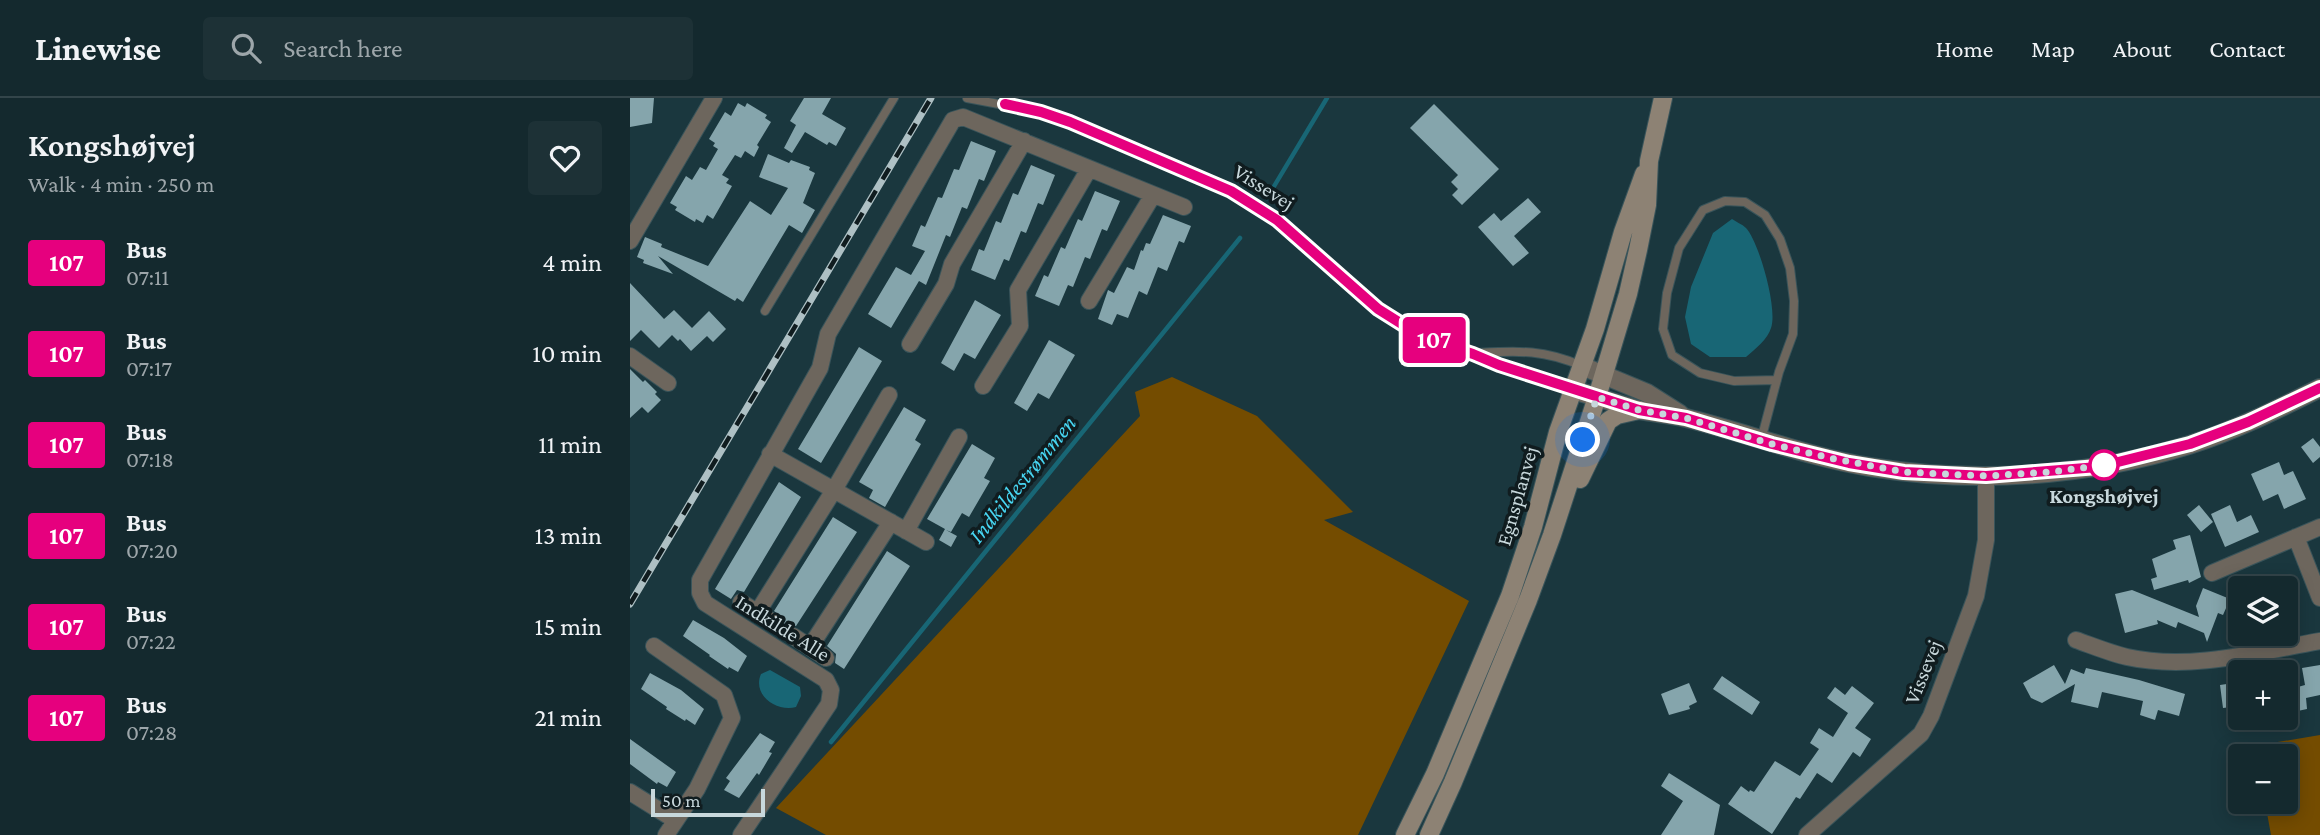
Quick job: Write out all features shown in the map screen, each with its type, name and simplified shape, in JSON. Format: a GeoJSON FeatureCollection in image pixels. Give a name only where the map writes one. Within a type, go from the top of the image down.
{"type":"FeatureCollection","features":[{"type":"Feature","properties":{"kind":"main road","name":"Egnsplanvej"},"geometry":{"type":"LineString","coordinates":[[1405,835],[1435,774],[1510,596],[1573,390],[1593,370],[1638,250],[1647,205],[1650,161],[1663,98]]}},
{"type":"Feature","properties":{"kind":"main road","name":"Egnsplanvej"},"geometry":{"type":"LineString","coordinates":[[1429,835],[1492,690],[1552,535],[1597,397],[1593,370],[1623,232],[1650,161]]}},
{"type":"Feature","properties":{"kind":"main road"},"geometry":{"type":"LineString","coordinates":[[1552,535],[1602,429],[1617,415],[1639,410]]}},
{"type":"Feature","properties":{"kind":"street"},"geometry":{"type":"LineString","coordinates":[[630,241],[714,98]]}},
{"type":"Feature","properties":{"kind":"street","name":"Indkilde Alle"},"geometry":{"type":"LineString","coordinates":[[741,835],[829,704],[831,690],[826,680],[705,603],[700,593],[699,580],[820,368],[828,334],[953,120],[963,117],[1184,207]]}},
{"type":"Feature","properties":{"kind":"street"},"geometry":{"type":"LineString","coordinates":[[910,344],[946,284],[952,264],[1024,141]]}},
{"type":"Feature","properties":{"kind":"street"},"geometry":{"type":"LineString","coordinates":[[983,386],[1020,326],[1018,290],[1089,169]]}},
{"type":"Feature","properties":{"kind":"street"},"geometry":{"type":"LineString","coordinates":[[1089,301],[1153,195]]}},
{"type":"Feature","properties":{"kind":"street"},"geometry":{"type":"LineString","coordinates":[[630,356],[668,383]]}},
{"type":"Feature","properties":{"kind":"street","name":"Vissevej"},"geometry":{"type":"LineString","coordinates":[[1593,370],[1647,393],[1686,418]]}},
{"type":"Feature","properties":{"kind":"street","name":"Vissevej"},"geometry":{"type":"LineString","coordinates":[[1573,390],[1639,410],[1686,418],[1868,467],[1942,475],[1986,476],[2098,467],[2168,450],[2248,422],[2320,388]]}},
{"type":"Feature","properties":{"kind":"street","name":"Indkilde Alle"},"geometry":{"type":"LineString","coordinates":[[757,613],[834,490],[889,395]]}},
{"type":"Feature","properties":{"kind":"street"},"geometry":{"type":"LineString","coordinates":[[906,531],[958,437]]}},
{"type":"Feature","properties":{"kind":"street"},"geometry":{"type":"LineString","coordinates":[[770,454],[926,542]]}},
{"type":"Feature","properties":{"kind":"street","name":"Vissevej"},"geometry":{"type":"LineString","coordinates":[[1807,835],[1921,734],[1931,716],[1976,596],[1986,540],[1986,476]]}},
{"type":"Feature","properties":{"kind":"street","name":"Indkilde Alle"},"geometry":{"type":"LineString","coordinates":[[810,647],[891,522]]}},
{"type":"Feature","properties":{"kind":"street"},"geometry":{"type":"LineString","coordinates":[[2212,573],[2320,527]]}},
{"type":"Feature","properties":{"kind":"street"},"geometry":{"type":"LineString","coordinates":[[2296,537],[2320,598]]}},
{"type":"Feature","properties":{"kind":"street","name":"Indkilde Alle"},"geometry":{"type":"LineString","coordinates":[[741,602],[774,623]]}},
{"type":"Feature","properties":{"kind":"street","name":"Indkilde Alle"},"geometry":{"type":"LineString","coordinates":[[793,636],[826,658]]}},
{"type":"Feature","properties":{"kind":"street"},"geometry":{"type":"LineString","coordinates":[[2076,640],[2129,657],[2180,662],[2234,657],[2320,640]]}},
{"type":"Feature","properties":{"kind":"street"},"geometry":{"type":"LineString","coordinates":[[654,646],[724,695],[732,718],[697,789],[666,835]]}},
{"type":"Feature","properties":{"kind":"street"},"geometry":{"type":"LineString","coordinates":[[630,792],[675,820]]}},
{"type":"Feature","properties":{"kind":"lane"},"geometry":{"type":"LineString","coordinates":[[765,311],[894,98]]}},
{"type":"Feature","properties":{"kind":"lane","name":"Vissevej"},"geometry":{"type":"LineString","coordinates":[[967,98],[1041,112],[1070,122],[1231,191],[1277,220],[1378,309],[1413,331],[1499,365],[1573,390]]}},
{"type":"Feature","properties":{"kind":"lane"},"geometry":{"type":"LineString","coordinates":[[1761,440],[1793,334],[1794,301],[1790,268],[1780,239],[1765,215],[1745,202],[1725,201],[1703,210],[1679,248],[1667,293],[1663,330],[1672,355],[1700,373],[1734,381],[1777,380]]}},
{"type":"Feature","properties":{"kind":"lane","name":"Vissevej"},"geometry":{"type":"LineString","coordinates":[[1473,354],[1529,351],[1545,353],[1593,370]]}},
{"type":"Feature","properties":{"kind":"shaded area"},"geometry":{"type":"Polygon","coordinates":[[[1172,377],[1257,416],[1353,512],[1324,520],[1469,601],[1358,835],[826,835],[776,808],[1140,416],[1135,392],[1172,377]]]}},
{"type":"Feature","properties":{"kind":"shaded area"},"geometry":{"type":"Polygon","coordinates":[[[2320,735],[2320,835],[2271,835],[2267,814],[2298,814],[2298,744],[2266,744],[2320,735]]]}},
{"type":"Feature","properties":{"kind":"water"},"geometry":{"type":"Polygon","coordinates":[[[1732,219],[1746,228],[1756,247],[1770,292],[1771,328],[1761,344],[1746,357],[1710,357],[1691,344],[1685,317],[1691,287],[1713,233],[1732,219]]]}},
{"type":"Feature","properties":{"kind":"water"},"geometry":{"type":"Polygon","coordinates":[[[770,670],[800,687],[801,696],[796,707],[781,707],[763,695],[759,682],[761,674],[770,670]]]}},
{"type":"Feature","properties":{"kind":"building"},"geometry":{"type":"Polygon","coordinates":[[[630,98],[654,98],[652,123],[630,127],[630,98]]]}},
{"type":"Feature","properties":{"kind":"building"},"geometry":{"type":"Polygon","coordinates":[[[804,98],[831,98],[822,114],[846,128],[836,146],[829,142],[827,145],[805,132],[792,153],[784,148],[796,125],[790,121],[804,98]]]}},
{"type":"Feature","properties":{"kind":"building"},"geometry":{"type":"Polygon","coordinates":[[[738,103],[745,107],[747,103],[767,115],[765,118],[771,122],[757,145],[759,147],[754,157],[745,151],[741,158],[735,155],[722,175],[729,179],[726,183],[732,186],[713,219],[707,215],[703,223],[696,219],[695,222],[675,210],[677,207],[670,203],[686,176],[692,180],[700,167],[706,170],[718,149],[709,139],[725,112],[731,116],[738,103]]]}},
{"type":"Feature","properties":{"kind":"building"},"geometry":{"type":"Polygon","coordinates":[[[1434,104],[1499,169],[1462,205],[1452,195],[1458,189],[1451,182],[1458,175],[1410,128],[1434,104]]]}},
{"type":"Feature","properties":{"kind":"building"},"geometry":{"type":"Polygon","coordinates":[[[971,141],[996,151],[984,181],[979,179],[967,209],[962,207],[950,237],[946,235],[926,285],[919,281],[891,328],[868,314],[896,267],[911,275],[925,251],[912,246],[921,225],[925,227],[938,197],[942,198],[954,169],[959,170],[971,141]]]}},
{"type":"Feature","properties":{"kind":"building"},"geometry":{"type":"Polygon","coordinates":[[[768,154],[789,163],[791,160],[810,167],[809,170],[815,173],[803,203],[815,210],[802,233],[789,225],[743,302],[737,298],[735,301],[658,256],[673,274],[643,263],[644,260],[637,257],[645,237],[662,244],[661,247],[708,266],[750,201],[771,215],[788,188],[759,177],[768,154]]]}},
{"type":"Feature","properties":{"kind":"building"},"geometry":{"type":"Polygon","coordinates":[[[1031,165],[1055,175],[1043,205],[1038,203],[1026,233],[1021,231],[1009,261],[1004,259],[995,280],[971,270],[979,249],[984,251],[996,221],[1001,223],[1013,193],[1018,195],[1031,165]]]}},
{"type":"Feature","properties":{"kind":"building"},"geometry":{"type":"Polygon","coordinates":[[[1095,191],[1120,201],[1107,231],[1102,229],[1090,259],[1085,257],[1073,287],[1068,285],[1059,306],[1035,296],[1044,275],[1048,277],[1061,247],[1065,249],[1078,219],[1082,221],[1095,191]]]}},
{"type":"Feature","properties":{"kind":"building"},"geometry":{"type":"Polygon","coordinates":[[[1528,198],[1541,212],[1514,236],[1529,253],[1513,266],[1478,227],[1494,213],[1501,221],[1528,198]]]}},
{"type":"Feature","properties":{"kind":"building"},"geometry":{"type":"Polygon","coordinates":[[[1163,215],[1191,226],[1184,243],[1179,241],[1167,271],[1158,267],[1147,295],[1139,291],[1128,318],[1117,314],[1112,325],[1098,319],[1108,290],[1114,293],[1127,267],[1134,270],[1141,250],[1143,251],[1146,243],[1150,244],[1163,215]]]}},
{"type":"Feature","properties":{"kind":"building"},"geometry":{"type":"Polygon","coordinates":[[[630,283],[664,319],[674,310],[692,328],[709,311],[726,329],[713,342],[707,336],[691,351],[672,335],[659,348],[641,330],[630,341],[630,283]]]}},
{"type":"Feature","properties":{"kind":"building"},"geometry":{"type":"Polygon","coordinates":[[[975,300],[1001,315],[975,359],[964,353],[954,371],[941,363],[975,300]]]}},
{"type":"Feature","properties":{"kind":"building"},"geometry":{"type":"Polygon","coordinates":[[[1049,340],[1075,355],[1049,399],[1038,393],[1027,411],[1014,403],[1049,340]]]}},
{"type":"Feature","properties":{"kind":"building"},"geometry":{"type":"Polygon","coordinates":[[[859,347],[882,361],[821,463],[798,449],[859,347]]]}},
{"type":"Feature","properties":{"kind":"building"},"geometry":{"type":"Polygon","coordinates":[[[630,369],[657,392],[655,394],[661,400],[648,413],[642,407],[630,418],[630,369]]]}},
{"type":"Feature","properties":{"kind":"building"},"geometry":{"type":"Polygon","coordinates":[[[904,407],[926,420],[915,440],[921,444],[885,507],[869,498],[873,490],[859,482],[904,407]]]}},
{"type":"Feature","properties":{"kind":"building"},"geometry":{"type":"Polygon","coordinates":[[[2313,438],[2320,447],[2320,457],[2313,463],[2301,447],[2313,438]]]}},
{"type":"Feature","properties":{"kind":"building"},"geometry":{"type":"Polygon","coordinates":[[[972,444],[995,458],[984,478],[990,481],[969,517],[962,513],[951,532],[946,530],[957,536],[951,547],[939,540],[945,529],[927,519],[972,444]]]}},
{"type":"Feature","properties":{"kind":"building"},"geometry":{"type":"Polygon","coordinates":[[[2279,462],[2284,475],[2293,471],[2306,499],[2284,509],[2278,494],[2263,501],[2251,474],[2279,462]]]}},
{"type":"Feature","properties":{"kind":"building"},"geometry":{"type":"Polygon","coordinates":[[[779,482],[801,497],[744,592],[737,590],[731,599],[715,589],[779,482]]]}},
{"type":"Feature","properties":{"kind":"building"},"geometry":{"type":"Polygon","coordinates":[[[2199,505],[2213,522],[2201,532],[2187,515],[2199,505]]]}},
{"type":"Feature","properties":{"kind":"building"},"geometry":{"type":"Polygon","coordinates":[[[2230,505],[2237,522],[2251,515],[2259,532],[2225,547],[2211,514],[2230,505]]]}},
{"type":"Feature","properties":{"kind":"building"},"geometry":{"type":"Polygon","coordinates":[[[833,517],[857,532],[796,626],[789,626],[784,630],[784,619],[774,611],[833,517]]]}},
{"type":"Feature","properties":{"kind":"building"},"geometry":{"type":"Polygon","coordinates":[[[2190,535],[2201,577],[2189,583],[2188,580],[2154,590],[2151,579],[2157,577],[2152,559],[2176,549],[2173,540],[2190,535]]]}},
{"type":"Feature","properties":{"kind":"building"},"geometry":{"type":"Polygon","coordinates":[[[887,551],[910,566],[844,669],[835,663],[836,654],[827,646],[887,551]]]}},
{"type":"Feature","properties":{"kind":"building"},"geometry":{"type":"Polygon","coordinates":[[[2203,588],[2228,598],[2223,615],[2218,613],[2207,642],[2204,633],[2178,622],[2176,628],[2157,620],[2158,624],[2125,633],[2115,594],[2132,590],[2199,617],[2196,606],[2203,588]]]}},
{"type":"Feature","properties":{"kind":"building"},"geometry":{"type":"Polygon","coordinates":[[[693,620],[724,638],[747,656],[738,672],[729,667],[728,669],[683,636],[693,620]]]}},
{"type":"Feature","properties":{"kind":"building"},"geometry":{"type":"Polygon","coordinates":[[[2054,665],[2065,684],[2071,669],[2084,674],[2086,668],[2185,694],[2179,716],[2158,710],[2155,720],[2140,715],[2143,701],[2102,692],[2098,708],[2071,702],[2075,684],[2042,703],[2031,698],[2023,683],[2054,665]]]}},
{"type":"Feature","properties":{"kind":"building"},"geometry":{"type":"Polygon","coordinates":[[[2320,665],[2320,695],[2306,698],[2307,709],[2298,711],[2298,687],[2305,685],[2302,668],[2320,665]]]}},
{"type":"Feature","properties":{"kind":"building"},"geometry":{"type":"Polygon","coordinates":[[[650,673],[681,690],[704,709],[695,725],[666,709],[667,707],[641,689],[650,673]]]}},
{"type":"Feature","properties":{"kind":"building"},"geometry":{"type":"Polygon","coordinates":[[[1722,676],[1760,702],[1752,715],[1713,689],[1722,676]]]}},
{"type":"Feature","properties":{"kind":"building"},"geometry":{"type":"Polygon","coordinates":[[[1689,683],[1697,702],[1689,706],[1690,709],[1669,715],[1661,694],[1689,683]]]}},
{"type":"Feature","properties":{"kind":"building"},"geometry":{"type":"Polygon","coordinates":[[[2228,684],[2228,707],[2223,708],[2220,685],[2228,684]]]}},
{"type":"Feature","properties":{"kind":"building"},"geometry":{"type":"Polygon","coordinates":[[[1852,686],[1874,703],[1855,728],[1871,739],[1860,757],[1853,752],[1832,783],[1817,773],[1800,799],[1796,797],[1772,834],[1728,804],[1741,786],[1754,792],[1775,761],[1800,776],[1819,749],[1810,743],[1819,728],[1833,737],[1848,713],[1827,698],[1835,687],[1845,695],[1852,686]]]}},
{"type":"Feature","properties":{"kind":"building"},"geometry":{"type":"Polygon","coordinates":[[[760,733],[775,742],[769,752],[772,753],[759,775],[757,773],[739,798],[724,790],[730,781],[726,778],[760,733]]]}},
{"type":"Feature","properties":{"kind":"building"},"geometry":{"type":"Polygon","coordinates":[[[630,739],[676,772],[667,787],[658,782],[657,784],[630,764],[630,739]]]}},
{"type":"Feature","properties":{"kind":"building"},"geometry":{"type":"Polygon","coordinates":[[[1669,773],[1720,805],[1714,835],[1661,835],[1683,801],[1661,786],[1669,773]]]}},
{"type":"Feature","properties":{"kind":"waterway","name":"Indkildestrømmen"},"geometry":{"type":"LineString","coordinates":[[1267,198],[1327,98]]}},
{"type":"Feature","properties":{"kind":"waterway","name":"Indkildestrømmen"},"geometry":{"type":"LineString","coordinates":[[831,742],[1240,238]]}},
{"type":"Feature","properties":{"kind":"railway"},"geometry":{"type":"LineString","coordinates":[[630,604],[931,98]]}},
{"type":"Feature","properties":{"kind":"bus line","name":"107"},"geometry":{"type":"LineString","coordinates":[[1005,104],[1070,122],[1231,191],[1277,220],[1378,309],[1413,331],[1443,344],[1573,390],[1639,410],[1686,418],[1772,444],[1849,463],[1904,472],[1986,476],[2098,467],[2190,444],[2248,422],[2320,388]]}},
{"type":"Feature","properties":{"kind":"place","name":"Kongshøjvej"},"geometry":{"type":"Point","coordinates":[2104,465]}},
{"type":"Feature","properties":{"kind":"route"},"geometry":{"type":"LineString","coordinates":[[1583,440],[1597,397],[1639,410],[1686,418],[1772,444],[1868,467],[1904,472],[1986,476],[2104,465]]}}]}
